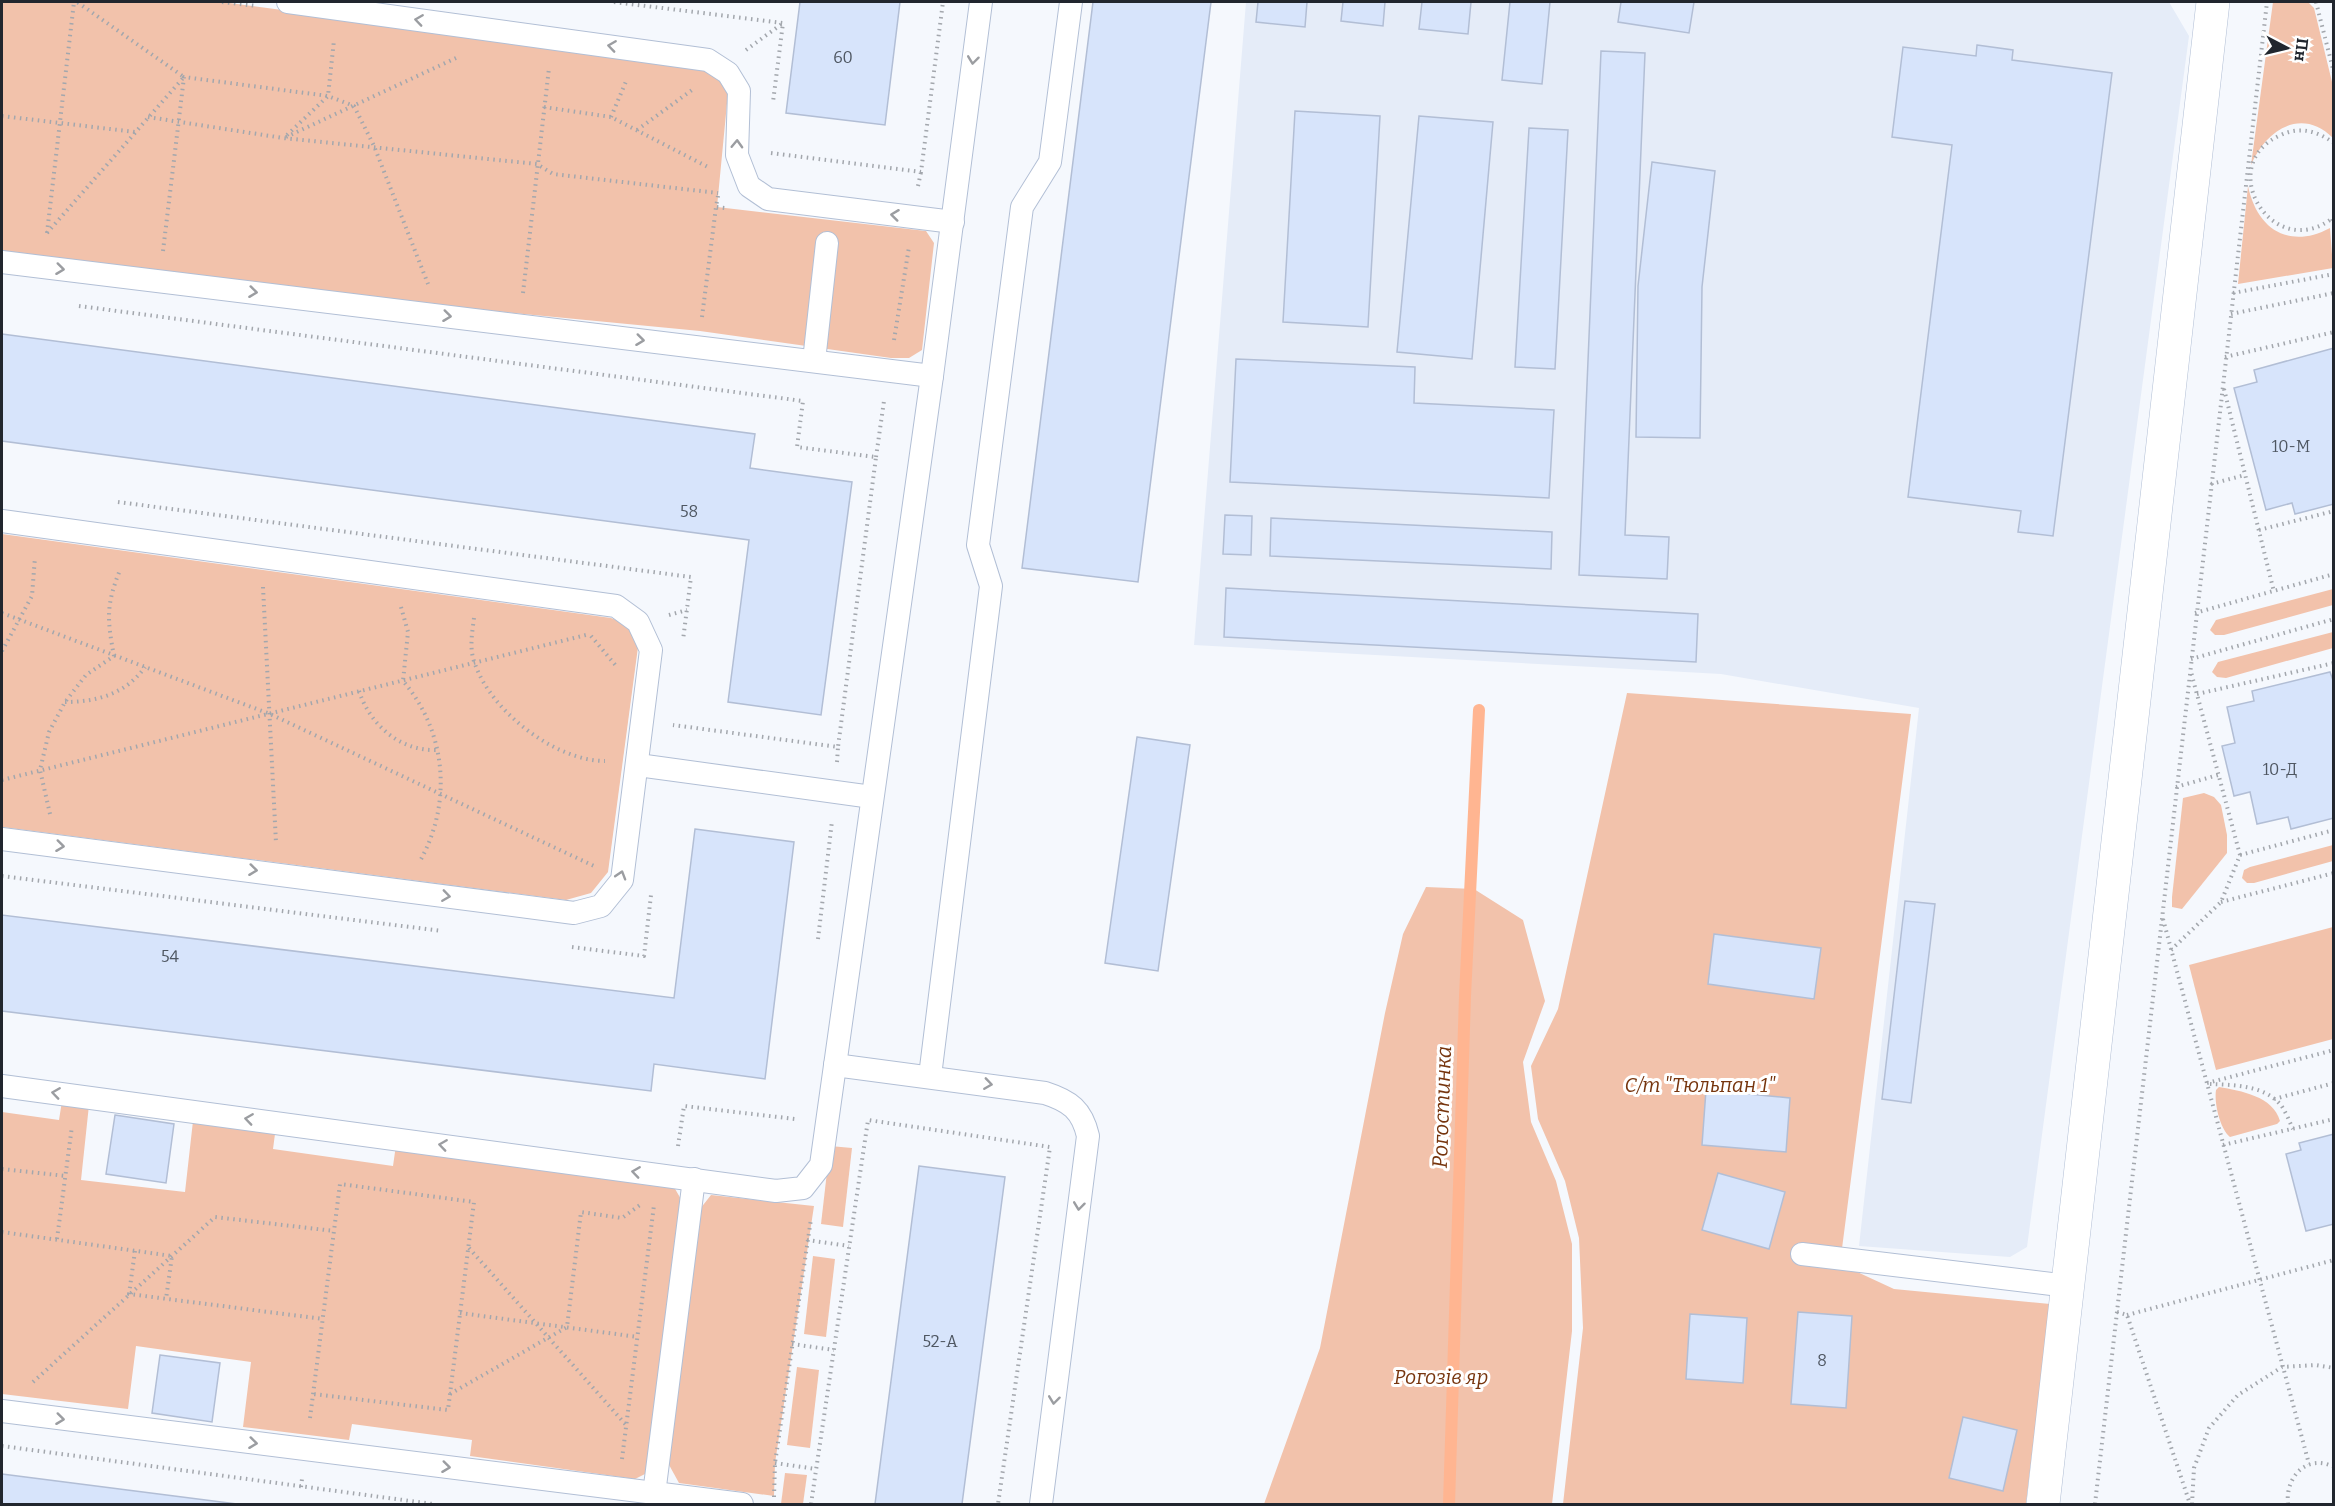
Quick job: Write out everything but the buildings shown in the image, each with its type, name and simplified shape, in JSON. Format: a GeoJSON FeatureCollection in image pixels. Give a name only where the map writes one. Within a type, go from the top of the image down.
{"type":"FeatureCollection","features":[{"type":"Feature","properties":{"kind":"street"},"geometry":{"type":"LineString","coordinates":[[2043,1504],[2213,2]]}},
{"type":"Feature","properties":{"kind":"lane"},"geometry":{"type":"LineString","coordinates":[[288,2],[708,60],[728,73],[739,91],[736,155],[749,186],[768,199],[953,222]]}},
{"type":"Feature","properties":{"kind":"lane"},"geometry":{"type":"LineString","coordinates":[[2,1086],[76,1095],[657,1185],[694,1179],[776,1191],[803,1188],[821,1165],[932,376],[981,2]]}},
{"type":"Feature","properties":{"kind":"lane"},"geometry":{"type":"LineString","coordinates":[[930,1076],[991,586],[978,545],[1022,207],[1050,162],[1071,2]]}},
{"type":"Feature","properties":{"kind":"lane"},"geometry":{"type":"LineString","coordinates":[[814,361],[827,243]]}},
{"type":"Feature","properties":{"kind":"lane"},"geometry":{"type":"LineString","coordinates":[[2,262],[932,376]]}},
{"type":"Feature","properties":{"kind":"lane"},"geometry":{"type":"LineString","coordinates":[[2,521],[616,606],[638,622],[651,650],[622,880],[601,906],[574,913],[2,839]]}},
{"type":"Feature","properties":{"kind":"lane"},"geometry":{"type":"LineString","coordinates":[[638,765],[872,797]]}},
{"type":"Feature","properties":{"kind":"lane"},"geometry":{"type":"LineString","coordinates":[[835,1065],[1045,1093],[1064,1099],[1084,1119],[1088,1136],[1041,1504]]}},
{"type":"Feature","properties":{"kind":"lane"},"geometry":{"type":"LineString","coordinates":[[654,1494],[694,1179]]}},
{"type":"Feature","properties":{"kind":"lane"},"geometry":{"type":"LineString","coordinates":[[1802,1254],[2068,1286]]}},
{"type":"Feature","properties":{"kind":"lane"},"geometry":{"type":"LineString","coordinates":[[2,1411],[742,1504]]}},
{"type":"Feature","properties":{"kind":"path"},"geometry":{"type":"LineString","coordinates":[[44,267],[76,2],[184,77],[328,96],[354,106],[374,146],[440,315]]}},
{"type":"Feature","properties":{"kind":"path"},"geometry":{"type":"LineString","coordinates":[[614,2],[783,23],[772,105]]}},
{"type":"Feature","properties":{"kind":"path"},"geometry":{"type":"LineString","coordinates":[[673,714],[671,725],[838,747],[876,457],[921,172],[942,2]]}},
{"type":"Feature","properties":{"kind":"path"},"geometry":{"type":"LineString","coordinates":[[2095,1504],[2191,669],[2195,613],[2267,2]]}},
{"type":"Feature","properties":{"kind":"path"},"geometry":{"type":"LineString","coordinates":[[2316,2],[2334,73]]}},
{"type":"Feature","properties":{"kind":"path"},"geometry":{"type":"LineString","coordinates":[[283,138],[328,96],[336,17],[333,8]]}},
{"type":"Feature","properties":{"kind":"path"},"geometry":{"type":"LineString","coordinates":[[283,138],[510,32]]}},
{"type":"Feature","properties":{"kind":"path"},"geometry":{"type":"LineString","coordinates":[[519,325],[552,38]]}},
{"type":"Feature","properties":{"kind":"path"},"geometry":{"type":"LineString","coordinates":[[47,233],[184,77]]}},
{"type":"Feature","properties":{"kind":"path"},"geometry":{"type":"LineString","coordinates":[[160,281],[184,77]]}},
{"type":"Feature","properties":{"kind":"path"},"geometry":{"type":"LineString","coordinates":[[611,117],[628,77]]}},
{"type":"Feature","properties":{"kind":"path"},"geometry":{"type":"LineString","coordinates":[[544,108],[611,117],[710,168]]}},
{"type":"Feature","properties":{"kind":"path"},"geometry":{"type":"LineString","coordinates":[[2,116],[135,132]]}},
{"type":"Feature","properties":{"kind":"path"},"geometry":{"type":"LineString","coordinates":[[148,117],[283,138],[537,164],[553,174],[718,194]]}},
{"type":"Feature","properties":{"kind":"path"},"geometry":{"type":"LineString","coordinates":[[2334,143],[2309,131],[2289,131],[2274,138],[2262,148],[2249,170],[2253,195],[2260,209],[2271,220],[2285,228],[2303,230],[2319,227],[2333,218],[2334,225]]}},
{"type":"Feature","properties":{"kind":"path"},"geometry":{"type":"LineString","coordinates":[[766,152],[921,172]]}},
{"type":"Feature","properties":{"kind":"path"},"geometry":{"type":"LineString","coordinates":[[701,320],[716,207]]}},
{"type":"Feature","properties":{"kind":"path"},"geometry":{"type":"LineString","coordinates":[[2233,293],[2334,274]]}},
{"type":"Feature","properties":{"kind":"path"},"geometry":{"type":"LineString","coordinates":[[2231,314],[2334,293]]}},
{"type":"Feature","properties":{"kind":"path"},"geometry":{"type":"LineString","coordinates":[[75,306],[803,401],[797,447],[876,457]]}},
{"type":"Feature","properties":{"kind":"path"},"geometry":{"type":"LineString","coordinates":[[2226,357],[2334,332]]}},
{"type":"Feature","properties":{"kind":"path"},"geometry":{"type":"LineString","coordinates":[[2223,385],[2274,592]]}},
{"type":"Feature","properties":{"kind":"path"},"geometry":{"type":"LineString","coordinates":[[2211,484],[2245,476]]}},
{"type":"Feature","properties":{"kind":"path"},"geometry":{"type":"LineString","coordinates":[[108,501],[691,577],[682,645]]}},
{"type":"Feature","properties":{"kind":"path"},"geometry":{"type":"LineString","coordinates":[[2259,530],[2334,512]]}},
{"type":"Feature","properties":{"kind":"path"},"geometry":{"type":"LineString","coordinates":[[2,651],[21,621],[32,596],[34,547]]}},
{"type":"Feature","properties":{"kind":"path"},"geometry":{"type":"LineString","coordinates":[[261,556],[277,873]]}},
{"type":"Feature","properties":{"kind":"path"},"geometry":{"type":"LineString","coordinates":[[114,656],[108,626],[109,597],[121,569]]}},
{"type":"Feature","properties":{"kind":"path"},"geometry":{"type":"LineString","coordinates":[[2195,613],[2334,574]]}},
{"type":"Feature","properties":{"kind":"path"},"geometry":{"type":"LineString","coordinates":[[400,604],[408,632],[403,681],[420,701],[433,728],[441,794],[429,846],[419,863]]}},
{"type":"Feature","properties":{"kind":"path"},"geometry":{"type":"LineString","coordinates":[[477,608],[471,643],[474,663],[484,686],[513,717],[537,738],[566,753],[593,761],[613,761]]}},
{"type":"Feature","properties":{"kind":"path"},"geometry":{"type":"LineString","coordinates":[[2,780],[687,610]]}},
{"type":"Feature","properties":{"kind":"path"},"geometry":{"type":"LineString","coordinates":[[2,614],[270,714],[598,868]]}},
{"type":"Feature","properties":{"kind":"path"},"geometry":{"type":"LineString","coordinates":[[2191,659],[2334,620]]}},
{"type":"Feature","properties":{"kind":"path"},"geometry":{"type":"LineString","coordinates":[[584,627],[618,668]]}},
{"type":"Feature","properties":{"kind":"path"},"geometry":{"type":"LineString","coordinates":[[55,825],[42,787],[40,770],[49,732],[65,702],[86,675],[114,656]]}},
{"type":"Feature","properties":{"kind":"path"},"geometry":{"type":"LineString","coordinates":[[2197,694],[2334,663]]}},
{"type":"Feature","properties":{"kind":"path"},"geometry":{"type":"LineString","coordinates":[[65,702],[99,699],[113,695],[140,675],[145,667]]}},
{"type":"Feature","properties":{"kind":"path"},"geometry":{"type":"LineString","coordinates":[[2171,950],[2221,902],[2240,855],[2191,669]]}},
{"type":"Feature","properties":{"kind":"path"},"geometry":{"type":"LineString","coordinates":[[360,691],[364,705],[376,724],[398,740],[424,750],[436,750]]}},
{"type":"Feature","properties":{"kind":"path"},"geometry":{"type":"LineString","coordinates":[[2176,787],[2218,775]]}},
{"type":"Feature","properties":{"kind":"path"},"geometry":{"type":"LineString","coordinates":[[817,945],[833,817],[822,816]]}},
{"type":"Feature","properties":{"kind":"path"},"geometry":{"type":"LineString","coordinates":[[2240,855],[2334,830]]}},
{"type":"Feature","properties":{"kind":"path"},"geometry":{"type":"LineString","coordinates":[[2221,902],[2334,873]]}},
{"type":"Feature","properties":{"kind":"path"},"geometry":{"type":"LineString","coordinates":[[2,876],[453,932]]}},
{"type":"Feature","properties":{"kind":"path"},"geometry":{"type":"LineString","coordinates":[[560,946],[644,956],[652,888]]}},
{"type":"Feature","properties":{"kind":"path"},"geometry":{"type":"LineString","coordinates":[[2162,915],[2309,1464]]}},
{"type":"Feature","properties":{"kind":"path"},"geometry":{"type":"LineString","coordinates":[[2207,1083],[2334,1050]]}},
{"type":"Feature","properties":{"kind":"path"},"geometry":{"type":"LineString","coordinates":[[2207,1083],[2240,1085],[2263,1092],[2280,1103],[2293,1129]]}},
{"type":"Feature","properties":{"kind":"path"},"geometry":{"type":"LineString","coordinates":[[2273,1099],[2334,1083]]}},
{"type":"Feature","properties":{"kind":"path"},"geometry":{"type":"LineString","coordinates":[[57,1239],[76,1095]]}},
{"type":"Feature","properties":{"kind":"path"},"geometry":{"type":"LineString","coordinates":[[618,1489],[662,1144],[679,1146],[684,1106],[795,1119],[797,1108]]}},
{"type":"Feature","properties":{"kind":"path"},"geometry":{"type":"LineString","coordinates":[[2223,1145],[2334,1119]]}},
{"type":"Feature","properties":{"kind":"path"},"geometry":{"type":"LineString","coordinates":[[811,1504],[868,1120],[1050,1147],[998,1504]]}},
{"type":"Feature","properties":{"kind":"path"},"geometry":{"type":"LineString","coordinates":[[774,1504],[775,1463],[807,1240],[821,1165]]}},
{"type":"Feature","properties":{"kind":"path"},"geometry":{"type":"LineString","coordinates":[[2,1169],[66,1176]]}},
{"type":"Feature","properties":{"kind":"path"},"geometry":{"type":"LineString","coordinates":[[340,1184],[474,1202],[468,1248],[448,1410],[313,1394],[340,1184]]}},
{"type":"Feature","properties":{"kind":"path"},"geometry":{"type":"LineString","coordinates":[[567,1327],[581,1212],[622,1218],[657,1185]]}},
{"type":"Feature","properties":{"kind":"path"},"geometry":{"type":"LineString","coordinates":[[32,1383],[215,1217],[334,1231]]}},
{"type":"Feature","properties":{"kind":"path"},"geometry":{"type":"LineString","coordinates":[[2,1232],[172,1256]]}},
{"type":"Feature","properties":{"kind":"path"},"geometry":{"type":"LineString","coordinates":[[807,1240],[849,1246]]}},
{"type":"Feature","properties":{"kind":"path"},"geometry":{"type":"LineString","coordinates":[[468,1248],[627,1426]]}},
{"type":"Feature","properties":{"kind":"path"},"geometry":{"type":"LineString","coordinates":[[129,1294],[135,1251]]}},
{"type":"Feature","properties":{"kind":"path"},"geometry":{"type":"LineString","coordinates":[[166,1299],[172,1256]]}},
{"type":"Feature","properties":{"kind":"path"},"geometry":{"type":"LineString","coordinates":[[2117,1312],[2127,1315],[2334,1260]]}},
{"type":"Feature","properties":{"kind":"path"},"geometry":{"type":"LineString","coordinates":[[129,1294],[323,1319]]}},
{"type":"Feature","properties":{"kind":"path"},"geometry":{"type":"LineString","coordinates":[[460,1313],[638,1337]]}},
{"type":"Feature","properties":{"kind":"path"},"geometry":{"type":"LineString","coordinates":[[2127,1315],[2191,1504]]}},
{"type":"Feature","properties":{"kind":"path"},"geometry":{"type":"LineString","coordinates":[[450,1394],[567,1327]]}},
{"type":"Feature","properties":{"kind":"path"},"geometry":{"type":"LineString","coordinates":[[792,1344],[834,1350]]}},
{"type":"Feature","properties":{"kind":"path"},"geometry":{"type":"LineString","coordinates":[[2191,1504],[2194,1468],[2209,1428],[2238,1395],[2282,1367],[2316,1365],[2334,1368]]}},
{"type":"Feature","properties":{"kind":"path"},"geometry":{"type":"LineString","coordinates":[[2,1446],[433,1504]]}},
{"type":"Feature","properties":{"kind":"path"},"geometry":{"type":"LineString","coordinates":[[775,1463],[816,1469]]}},
{"type":"Feature","properties":{"kind":"path"},"geometry":{"type":"LineString","coordinates":[[2288,1504],[2287,1488],[2295,1473],[2309,1464],[2326,1463],[2334,1467]]}},
{"type":"Feature","properties":{"kind":"shaded area"},"geometry":{"type":"Polygon","coordinates":[[[1246,2],[2169,2],[2189,36],[2027,1247],[2010,1257],[1859,1246],[1919,708],[1721,674],[1194,645],[1246,2]]]}},
{"type":"Feature","properties":{"kind":"green space"},"geometry":{"type":"Polygon","coordinates":[[[2,2],[222,2],[704,66],[719,76],[728,93],[717,207],[926,231],[934,243],[922,350],[909,358],[891,358],[700,331],[442,306],[2,256],[2,2]]]}},
{"type":"Feature","properties":{"kind":"green space"},"geometry":{"type":"Polygon","coordinates":[[[2273,2],[2308,2],[2314,8],[2333,86],[2333,138],[2309,124],[2285,127],[2265,142],[2251,165],[2273,2]]]}},
{"type":"Feature","properties":{"kind":"green space"},"geometry":{"type":"Polygon","coordinates":[[[2248,186],[2259,214],[2277,231],[2288,236],[2301,237],[2330,228],[2333,268],[2238,284],[2248,186]]]}},
{"type":"Feature","properties":{"kind":"green space"},"geometry":{"type":"Polygon","coordinates":[[[2,534],[611,618],[628,625],[638,647],[608,872],[591,893],[566,900],[2,827],[2,534]]]}},
{"type":"Feature","properties":{"kind":"green space"},"geometry":{"type":"Polygon","coordinates":[[[2333,589],[2333,605],[2224,635],[2215,635],[2210,630],[2216,620],[2333,589]]]}},
{"type":"Feature","properties":{"kind":"green space"},"geometry":{"type":"Polygon","coordinates":[[[2333,632],[2333,648],[2226,678],[2217,677],[2212,672],[2218,662],[2333,632]]]}},
{"type":"Feature","properties":{"kind":"green space","name":"С/т \"Тюльпан 1\""},"geometry":{"type":"Polygon","coordinates":[[[1627,693],[1911,714],[1840,1264],[1894,1289],[2050,1304],[2026,1504],[1563,1504],[1583,1328],[1579,1238],[1565,1181],[1538,1119],[1531,1066],[1558,1009],[1627,693]]]}},
{"type":"Feature","properties":{"kind":"green space"},"geometry":{"type":"Polygon","coordinates":[[[2204,793],[2214,797],[2221,805],[2227,835],[2227,853],[2182,909],[2172,907],[2183,798],[2204,793]]]}},
{"type":"Feature","properties":{"kind":"green space"},"geometry":{"type":"Polygon","coordinates":[[[2333,845],[2333,861],[2254,883],[2247,883],[2242,878],[2244,870],[2250,867],[2333,845]]]}},
{"type":"Feature","properties":{"kind":"green space","name":"Рогозів яр"},"geometry":{"type":"Polygon","coordinates":[[[1426,887],[1474,889],[1523,920],[1545,1001],[1523,1062],[1531,1122],[1556,1181],[1572,1244],[1572,1331],[1552,1504],[1264,1504],[1320,1348],[1385,1013],[1403,934],[1426,887]]]}},
{"type":"Feature","properties":{"kind":"green space"},"geometry":{"type":"Polygon","coordinates":[[[2333,927],[2333,1039],[2216,1070],[2189,965],[2333,927]]]}},
{"type":"Feature","properties":{"kind":"green space"},"geometry":{"type":"Polygon","coordinates":[[[2219,1087],[2246,1093],[2263,1100],[2271,1106],[2280,1121],[2277,1124],[2230,1137],[2223,1128],[2217,1108],[2216,1090],[2219,1087]]]}},
{"type":"Feature","properties":{"kind":"green space"},"geometry":{"type":"Polygon","coordinates":[[[62,1101],[89,1105],[81,1180],[185,1192],[193,1121],[275,1134],[273,1149],[393,1166],[396,1145],[674,1187],[682,1201],[647,1473],[635,1479],[470,1456],[472,1440],[352,1424],[349,1440],[243,1427],[251,1362],[136,1346],[128,1409],[2,1394],[2,1112],[59,1120],[62,1101]]]}},
{"type":"Feature","properties":{"kind":"green space"},"geometry":{"type":"Polygon","coordinates":[[[830,1146],[852,1148],[843,1227],[821,1224],[830,1146]]]}},
{"type":"Feature","properties":{"kind":"green space"},"geometry":{"type":"Polygon","coordinates":[[[711,1195],[814,1206],[775,1463],[774,1496],[679,1483],[668,1463],[700,1209],[711,1195]]]}},
{"type":"Feature","properties":{"kind":"green space"},"geometry":{"type":"Polygon","coordinates":[[[813,1256],[835,1259],[826,1337],[804,1334],[813,1256]]]}},
{"type":"Feature","properties":{"kind":"green space"},"geometry":{"type":"Polygon","coordinates":[[[797,1367],[819,1370],[810,1448],[787,1445],[797,1367]]]}},
{"type":"Feature","properties":{"kind":"green space"},"geometry":{"type":"Polygon","coordinates":[[[785,1473],[807,1475],[803,1504],[781,1504],[785,1473]]]}},
{"type":"Feature","properties":{"kind":"waterway","name":"Рогостинка"},"geometry":{"type":"LineString","coordinates":[[1449,1504],[1465,996],[1479,710]]}}]}
